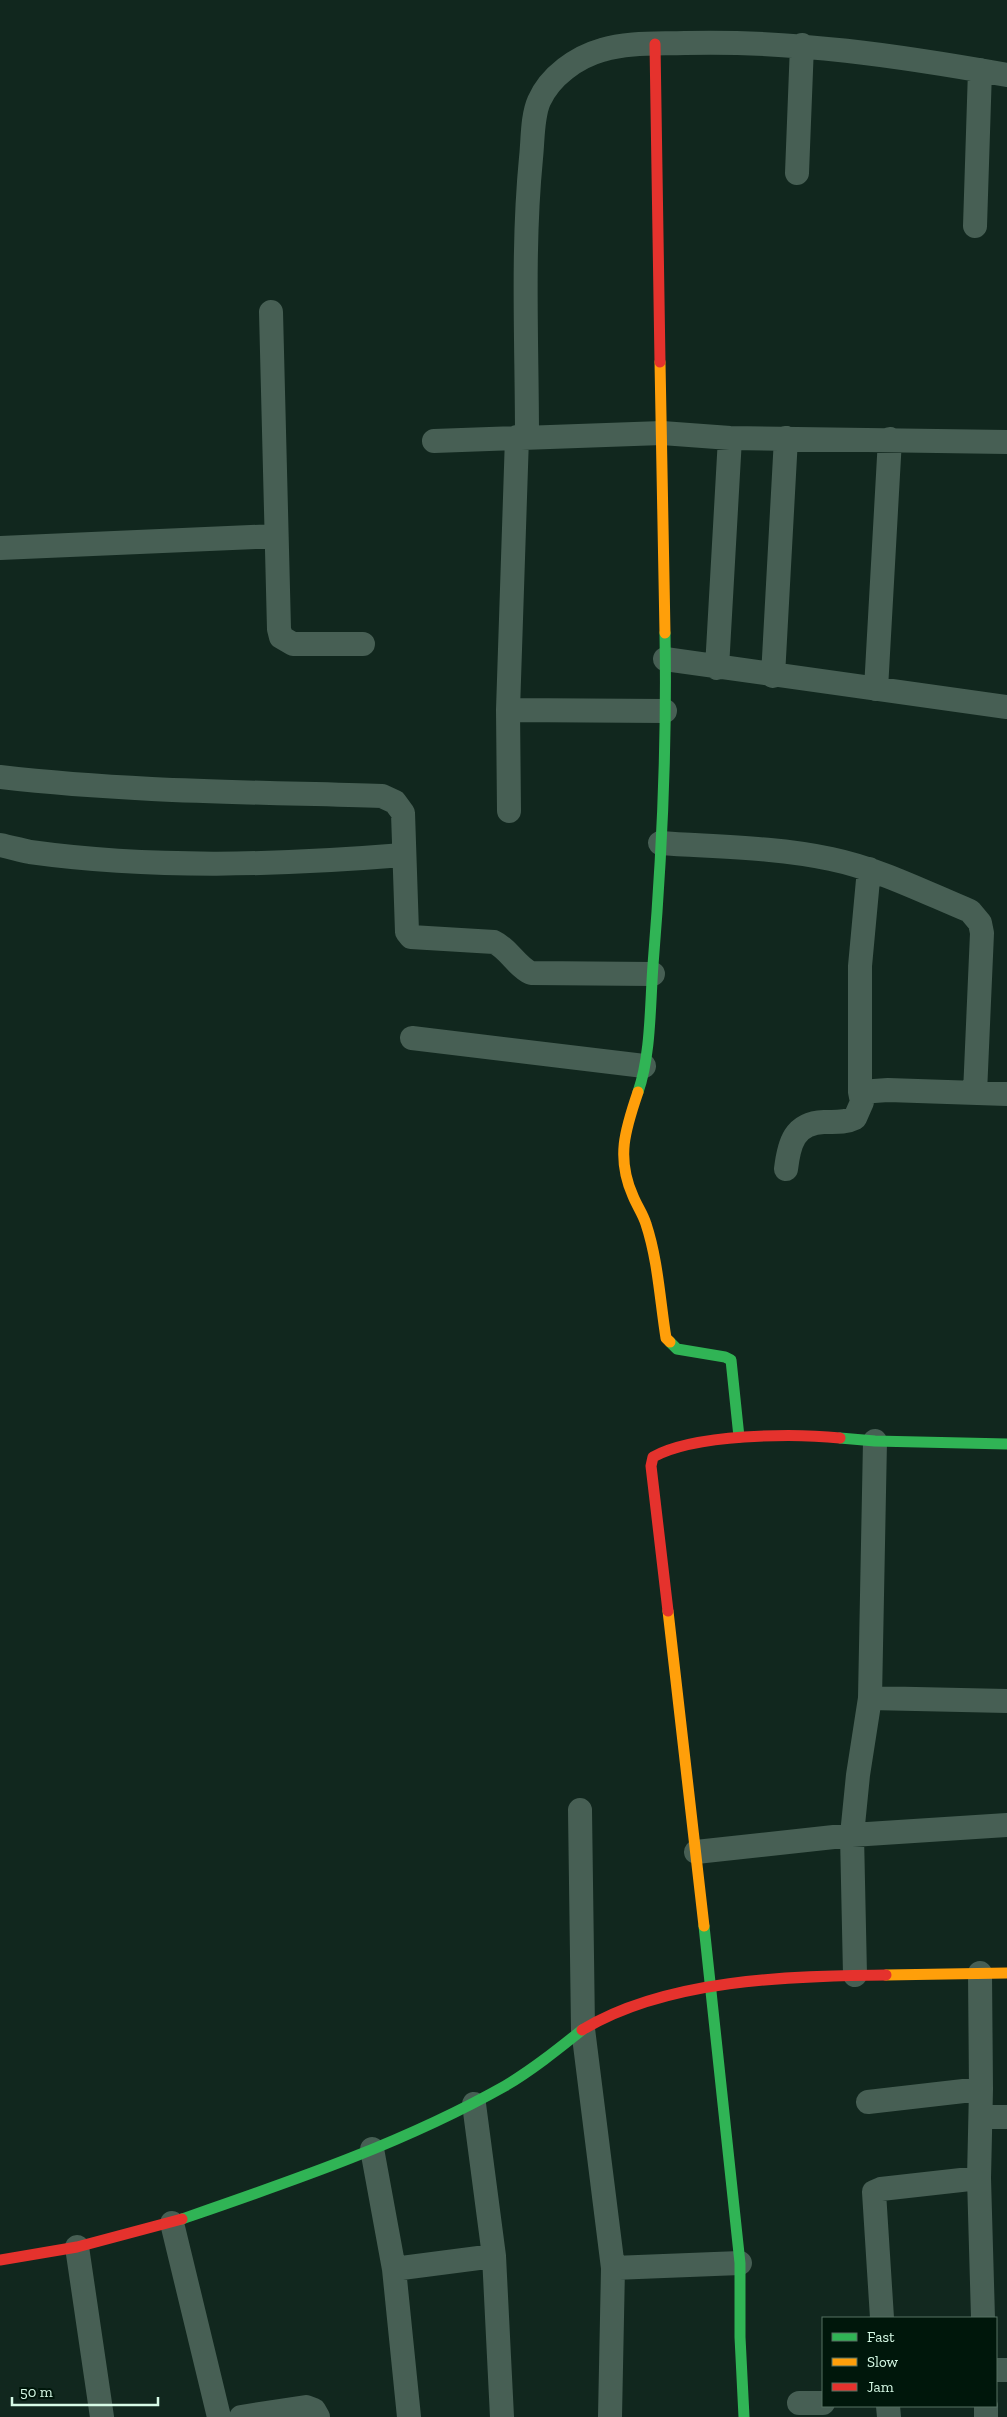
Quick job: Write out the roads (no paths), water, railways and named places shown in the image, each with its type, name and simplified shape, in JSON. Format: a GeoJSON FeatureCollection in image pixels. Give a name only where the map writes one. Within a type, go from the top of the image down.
{"type":"FeatureCollection","features":[{"type":"Feature","properties":{"kind":"street"},"geometry":{"type":"LineString","coordinates":[[509,811],[508,710],[522,437],[528,199],[538,104],[548,85],[559,74],[581,58],[609,48],[708,42],[802,45],[1007,74]]}},
{"type":"Feature","properties":{"kind":"street"},"geometry":{"type":"LineString","coordinates":[[655,44],[665,711],[659,896],[653,974],[642,1080],[625,1129],[622,1158],[632,1195],[646,1223],[653,1252],[666,1338],[677,1349],[725,1357],[731,1360],[739,1437]]}},
{"type":"Feature","properties":{"kind":"street"},"geometry":{"type":"LineString","coordinates":[[797,173],[802,45]]}},
{"type":"Feature","properties":{"kind":"street"},"geometry":{"type":"LineString","coordinates":[[975,226],[980,70]]}},
{"type":"Feature","properties":{"kind":"street"},"geometry":{"type":"LineString","coordinates":[[271,312],[276,536],[279,629],[281,637],[293,644],[363,644]]}},
{"type":"Feature","properties":{"kind":"street"},"geometry":{"type":"LineString","coordinates":[[434,441],[662,433],[730,438],[1007,442]]}},
{"type":"Feature","properties":{"kind":"street"},"geometry":{"type":"LineString","coordinates":[[717,668],[730,438]]}},
{"type":"Feature","properties":{"kind":"street"},"geometry":{"type":"LineString","coordinates":[[773,676],[786,438]]}},
{"type":"Feature","properties":{"kind":"street"},"geometry":{"type":"LineString","coordinates":[[876,689],[890,439]]}},
{"type":"Feature","properties":{"kind":"street"},"geometry":{"type":"LineString","coordinates":[[0,548],[276,536]]}},
{"type":"Feature","properties":{"kind":"street"},"geometry":{"type":"LineString","coordinates":[[665,659],[773,676],[1007,707]]}},
{"type":"Feature","properties":{"kind":"street"},"geometry":{"type":"LineString","coordinates":[[508,710],[665,711]]}},
{"type":"Feature","properties":{"kind":"street"},"geometry":{"type":"LineString","coordinates":[[0,777],[79,786],[187,792],[382,796],[395,802],[403,813],[407,932],[413,938],[494,942],[502,946],[518,965],[531,973],[653,974]]}},
{"type":"Feature","properties":{"kind":"street"},"geometry":{"type":"LineString","coordinates":[[660,843],[798,853],[833,859],[868,869],[970,910],[980,923],[982,933],[975,1093]]}},
{"type":"Feature","properties":{"kind":"street"},"geometry":{"type":"LineString","coordinates":[[0,845],[30,852],[158,862],[299,862],[403,855]]}},
{"type":"Feature","properties":{"kind":"street"},"geometry":{"type":"LineString","coordinates":[[786,1169],[789,1146],[799,1132],[814,1123],[837,1123],[855,1118],[862,1102],[860,1092],[860,966],[868,869]]}},
{"type":"Feature","properties":{"kind":"street"},"geometry":{"type":"LineString","coordinates":[[412,1038],[644,1066]]}},
{"type":"Feature","properties":{"kind":"street"},"geometry":{"type":"LineString","coordinates":[[860,1092],[888,1090],[1007,1094]]}},
{"type":"Feature","properties":{"kind":"street"},"geometry":{"type":"LineString","coordinates":[[744,2417],[740,2336],[740,2263],[696,1852],[651,1466],[653,1457],[667,1449],[739,1437],[815,1435],[875,1441],[1007,1444]]}},
{"type":"Feature","properties":{"kind":"street"},"geometry":{"type":"LineString","coordinates":[[855,1975],[852,1835],[858,1775],[870,1698],[875,1441]]}},
{"type":"Feature","properties":{"kind":"street"},"geometry":{"type":"LineString","coordinates":[[870,1698],[1007,1701]]}},
{"type":"Feature","properties":{"kind":"street"},"geometry":{"type":"LineString","coordinates":[[580,1810],[583,2029],[612,2268],[610,2417]]}},
{"type":"Feature","properties":{"kind":"street"},"geometry":{"type":"LineString","coordinates":[[696,1852],[852,1835],[1007,1825]]}},
{"type":"Feature","properties":{"kind":"street"},"geometry":{"type":"LineString","coordinates":[[980,1973],[981,2089],[979,2178],[983,2317]]}},
{"type":"Feature","properties":{"kind":"street"},"geometry":{"type":"LineString","coordinates":[[0,2260],[78,2247],[172,2223],[274,2187],[426,2127],[474,2104],[544,2060],[583,2029],[622,2010],[664,1996],[761,1980],[855,1975],[1007,1974]]}},
{"type":"Feature","properties":{"kind":"street"},"geometry":{"type":"LineString","coordinates":[[868,2102],[981,2089]]}},
{"type":"Feature","properties":{"kind":"street"},"geometry":{"type":"LineString","coordinates":[[474,2104],[494,2256],[502,2417]]}},
{"type":"Feature","properties":{"kind":"street"},"geometry":{"type":"LineString","coordinates":[[980,2117],[1007,2117]]}},
{"type":"Feature","properties":{"kind":"street"},"geometry":{"type":"LineString","coordinates":[[372,2148],[394,2270],[409,2417]]}},
{"type":"Feature","properties":{"kind":"street"},"geometry":{"type":"LineString","coordinates":[[882,2317],[874,2192],[881,2189],[979,2178]]}},
{"type":"Feature","properties":{"kind":"street"},"geometry":{"type":"LineString","coordinates":[[172,2223],[219,2417]]}},
{"type":"Feature","properties":{"kind":"street"},"geometry":{"type":"LineString","coordinates":[[78,2247],[102,2417]]}},
{"type":"Feature","properties":{"kind":"street"},"geometry":{"type":"LineString","coordinates":[[394,2270],[494,2256]]}},
{"type":"Feature","properties":{"kind":"street"},"geometry":{"type":"LineString","coordinates":[[612,2268],[740,2263]]}},
{"type":"Feature","properties":{"kind":"street"},"geometry":{"type":"LineString","coordinates":[[799,2403],[822,2403]]}},
{"type":"Feature","properties":{"kind":"street"},"geometry":{"type":"LineString","coordinates":[[241,2417],[306,2407],[314,2410],[318,2417]]}}]}
